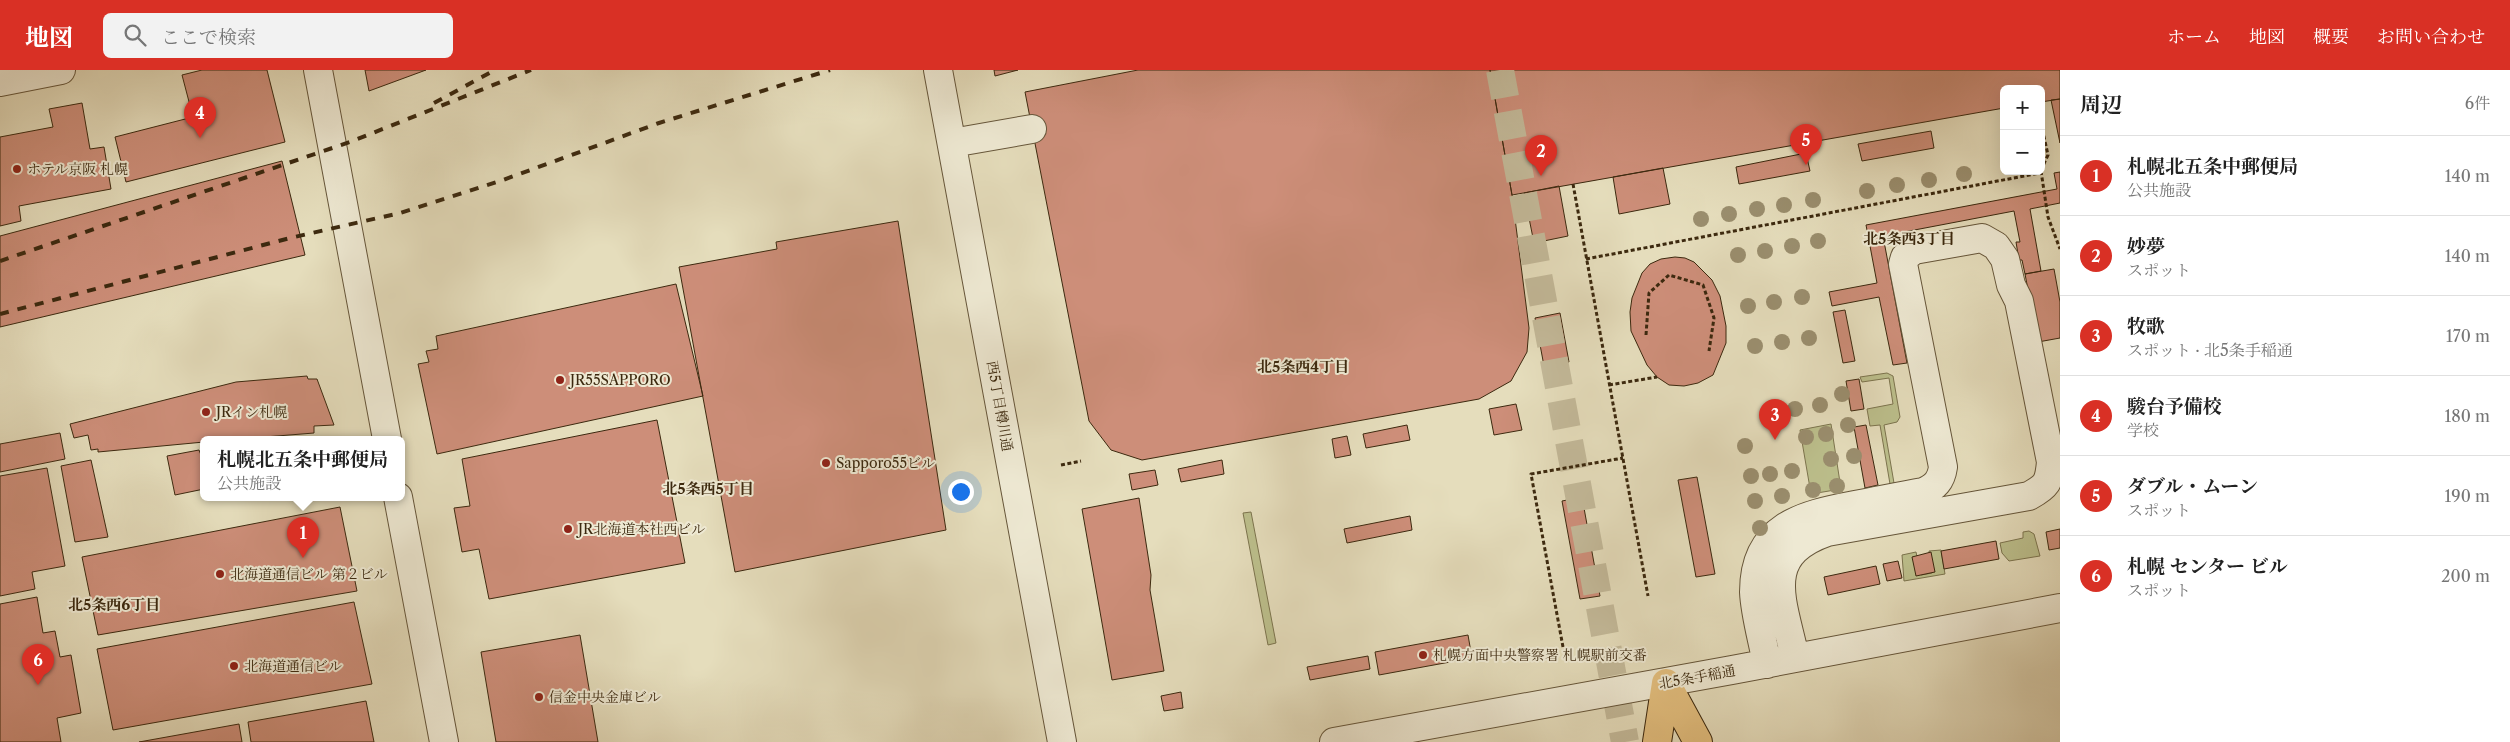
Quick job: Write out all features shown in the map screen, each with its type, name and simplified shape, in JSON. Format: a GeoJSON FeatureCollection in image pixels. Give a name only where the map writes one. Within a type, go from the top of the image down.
{"type":"FeatureCollection","features":[{"type":"Feature","properties":{"kind":"main road"},"geometry":{"type":"LineString","coordinates":[[1657,742],[1666,682]]}},
{"type":"Feature","properties":{"kind":"main road"},"geometry":{"type":"LineString","coordinates":[[1666,682],[1698,742]]}},
{"type":"Feature","properties":{"kind":"street"},"geometry":{"type":"LineString","coordinates":[[0,82],[62,70]]}},
{"type":"Feature","properties":{"kind":"street"},"geometry":{"type":"LineString","coordinates":[[318,70],[386,436]]}},
{"type":"Feature","properties":{"kind":"street","name":"西5丁目樽川通"},"geometry":{"type":"LineString","coordinates":[[938,70],[1062,742]]}},
{"type":"Feature","properties":{"kind":"street"},"geometry":{"type":"LineString","coordinates":[[952,143],[1032,129]]}},
{"type":"Feature","properties":{"kind":"street"},"geometry":{"type":"LineString","coordinates":[[1767,664],[1754,594],[1755,575],[1765,548],[1777,533],[1793,521],[1813,513],[1923,492],[1933,488],[1941,477],[1942,467],[1903,264],[1905,257],[1914,250],[1982,238],[1996,246],[2005,259],[2011,285],[2019,302],[2051,462],[2049,478],[2044,488],[2029,496],[1827,532],[1808,539],[1786,560],[1781,571],[1782,590],[1795,658]]}},
{"type":"Feature","properties":{"kind":"street"},"geometry":{"type":"LineString","coordinates":[[399,501],[444,742]]}},
{"type":"Feature","properties":{"kind":"street","name":"北5条手稲通"},"geometry":{"type":"LineString","coordinates":[[1334,742],[1767,664],[2060,608]]}},
{"type":"Feature","properties":{"kind":"path"},"geometry":{"type":"LineString","coordinates":[[2045,141],[2048,155],[2045,162]]}},
{"type":"Feature","properties":{"kind":"path"},"geometry":{"type":"LineString","coordinates":[[1586,259],[2025,175]]}},
{"type":"Feature","properties":{"kind":"path"},"geometry":{"type":"LineString","coordinates":[[2041,175],[2048,217],[2060,248]]}},
{"type":"Feature","properties":{"kind":"path"},"geometry":{"type":"LineString","coordinates":[[1573,184],[1648,596]]}},
{"type":"Feature","properties":{"kind":"path"},"geometry":{"type":"LineString","coordinates":[[1646,335],[1649,293],[1669,275],[1703,285],[1714,318],[1709,351]]}},
{"type":"Feature","properties":{"kind":"path"},"geometry":{"type":"LineString","coordinates":[[1609,384],[1657,377]]}},
{"type":"Feature","properties":{"kind":"path"},"geometry":{"type":"LineString","coordinates":[[1564,647],[1531,474],[1623,458]]}},
{"type":"Feature","properties":{"kind":"path"},"geometry":{"type":"LineString","coordinates":[[1061,465],[1081,461]]}},
{"type":"Feature","properties":{"kind":"green space"},"geometry":{"type":"Polygon","coordinates":[[[1887,373],[1893,376],[1900,417],[1897,422],[1884,425],[1894,483],[1890,484],[1880,425],[1870,426],[1867,409],[1893,404],[1889,378],[1862,382],[1860,377],[1887,373]]]}},
{"type":"Feature","properties":{"kind":"green space"},"geometry":{"type":"Polygon","coordinates":[[[1831,424],[1841,489],[1811,494],[1800,430],[1831,424]]]}},
{"type":"Feature","properties":{"kind":"green space"},"geometry":{"type":"Polygon","coordinates":[[[1251,512],[1276,643],[1268,645],[1243,513],[1251,512]]]}},
{"type":"Feature","properties":{"kind":"green space"},"geometry":{"type":"Polygon","coordinates":[[[2029,531],[2034,534],[2040,556],[2009,561],[2002,553],[2000,543],[2023,538],[2023,532],[2029,531]]]}},
{"type":"Feature","properties":{"kind":"green space"},"geometry":{"type":"Polygon","coordinates":[[[1941,550],[1945,574],[1904,581],[1902,555],[1916,552],[1921,575],[1932,573],[1929,551],[1941,550]]]}},
{"type":"Feature","properties":{"kind":"building"},"geometry":{"type":"Polygon","coordinates":[[[202,70],[267,70],[285,142],[126,182],[115,137],[193,117],[182,75],[202,70]]]}},
{"type":"Feature","properties":{"kind":"building"},"geometry":{"type":"Polygon","coordinates":[[[365,70],[426,70],[369,91],[365,70]]]}},
{"type":"Feature","properties":{"kind":"building"},"geometry":{"type":"Polygon","coordinates":[[[994,70],[1018,70],[995,76],[994,70]]]}},
{"type":"Feature","properties":{"kind":"building"},"geometry":{"type":"Polygon","coordinates":[[[1138,70],[1490,70],[1512,195],[1529,328],[1527,352],[1511,381],[1479,399],[1142,460],[1111,450],[1089,421],[1025,92],[1138,70]]]}},
{"type":"Feature","properties":{"kind":"building"},"geometry":{"type":"Polygon","coordinates":[[[1490,70],[2060,70],[2060,99],[2045,101],[2045,85],[2000,85],[2000,109],[1512,195],[1490,70]]]}},
{"type":"Feature","properties":{"kind":"building"},"geometry":{"type":"Polygon","coordinates":[[[2060,99],[2060,143],[2051,100],[2060,99]]]}},
{"type":"Feature","properties":{"kind":"building"},"geometry":{"type":"Polygon","coordinates":[[[82,103],[90,149],[104,147],[111,189],[19,206],[21,221],[0,226],[0,137],[53,127],[49,109],[82,103]]]}},
{"type":"Feature","properties":{"kind":"building"},"geometry":{"type":"Polygon","coordinates":[[[1931,131],[1934,148],[1862,161],[1858,144],[1931,131]]]}},
{"type":"Feature","properties":{"kind":"building"},"geometry":{"type":"Polygon","coordinates":[[[1806,153],[1810,171],[1739,184],[1736,167],[1806,153]]]}},
{"type":"Feature","properties":{"kind":"building"},"geometry":{"type":"Polygon","coordinates":[[[282,161],[305,255],[0,327],[0,236],[282,161]]]}},
{"type":"Feature","properties":{"kind":"building"},"geometry":{"type":"Polygon","coordinates":[[[1663,168],[1670,204],[1619,214],[1613,177],[1663,168]]]}},
{"type":"Feature","properties":{"kind":"building"},"geometry":{"type":"Polygon","coordinates":[[[2060,172],[2060,203],[2030,209],[2041,271],[2025,274],[2022,260],[2019,260],[2016,242],[2020,242],[2014,211],[1883,236],[1907,363],[1893,365],[1879,297],[1832,306],[1829,292],[1877,283],[1866,225],[2057,189],[2054,173],[2060,172]]]}},
{"type":"Feature","properties":{"kind":"building"},"geometry":{"type":"Polygon","coordinates":[[[1559,186],[1568,236],[1534,243],[1524,193],[1559,186]]]}},
{"type":"Feature","properties":{"kind":"building","name":"Sapporo55ビル"},"geometry":{"type":"Polygon","coordinates":[[[898,221],[946,530],[735,572],[679,267],[777,249],[776,242],[898,221]]]}},
{"type":"Feature","properties":{"kind":"building"},"geometry":{"type":"Polygon","coordinates":[[[1685,258],[1694,262],[1712,280],[1720,296],[1726,326],[1726,343],[1713,375],[1698,383],[1684,386],[1669,385],[1657,377],[1647,365],[1631,331],[1630,312],[1632,298],[1642,273],[1650,264],[1661,259],[1685,258]]]}},
{"type":"Feature","properties":{"kind":"building"},"geometry":{"type":"Polygon","coordinates":[[[2054,269],[2060,302],[2060,338],[2038,342],[2025,274],[2054,269]]]}},
{"type":"Feature","properties":{"kind":"building","name":"JR55SAPPORO"},"geometry":{"type":"Polygon","coordinates":[[[676,284],[703,396],[437,454],[418,364],[429,362],[426,351],[438,349],[436,336],[676,284]]]}},
{"type":"Feature","properties":{"kind":"building"},"geometry":{"type":"Polygon","coordinates":[[[1845,310],[1855,361],[1843,363],[1833,312],[1845,310]]]}},
{"type":"Feature","properties":{"kind":"building"},"geometry":{"type":"Polygon","coordinates":[[[1560,313],[1569,362],[1544,366],[1535,318],[1560,313]]]}},
{"type":"Feature","properties":{"kind":"building"},"geometry":{"type":"Polygon","coordinates":[[[307,376],[308,379],[317,379],[334,425],[314,426],[314,433],[277,436],[200,436],[200,442],[98,452],[98,449],[91,450],[88,435],[74,438],[70,424],[236,382],[307,376]]]}},
{"type":"Feature","properties":{"kind":"building"},"geometry":{"type":"Polygon","coordinates":[[[1859,379],[1864,409],[1851,411],[1846,381],[1859,379]]]}},
{"type":"Feature","properties":{"kind":"building"},"geometry":{"type":"Polygon","coordinates":[[[1516,404],[1522,430],[1494,435],[1489,409],[1516,404]]]}},
{"type":"Feature","properties":{"kind":"building","name":"JR北海道本社西ビル"},"geometry":{"type":"Polygon","coordinates":[[[657,420],[685,563],[489,599],[479,549],[462,552],[454,508],[470,506],[462,459],[657,420]]]}},
{"type":"Feature","properties":{"kind":"building"},"geometry":{"type":"Polygon","coordinates":[[[1407,425],[1410,440],[1366,448],[1363,434],[1407,425]]]}},
{"type":"Feature","properties":{"kind":"building"},"geometry":{"type":"Polygon","coordinates":[[[1866,425],[1878,485],[1865,488],[1854,427],[1866,425]]]}},
{"type":"Feature","properties":{"kind":"building"},"geometry":{"type":"Polygon","coordinates":[[[60,433],[65,459],[0,472],[0,444],[60,433]]]}},
{"type":"Feature","properties":{"kind":"building"},"geometry":{"type":"Polygon","coordinates":[[[1347,436],[1351,455],[1335,458],[1332,439],[1347,436]]]}},
{"type":"Feature","properties":{"kind":"building"},"geometry":{"type":"Polygon","coordinates":[[[199,450],[200,490],[175,495],[167,456],[199,450]]]}},
{"type":"Feature","properties":{"kind":"building"},"geometry":{"type":"Polygon","coordinates":[[[91,460],[108,537],[75,542],[61,466],[91,460]]]}},
{"type":"Feature","properties":{"kind":"building"},"geometry":{"type":"Polygon","coordinates":[[[1222,460],[1224,474],[1181,482],[1178,469],[1222,460]]]}},
{"type":"Feature","properties":{"kind":"building"},"geometry":{"type":"Polygon","coordinates":[[[47,468],[65,566],[32,572],[35,589],[0,596],[0,476],[47,468]]]}},
{"type":"Feature","properties":{"kind":"building"},"geometry":{"type":"Polygon","coordinates":[[[1155,470],[1158,485],[1132,490],[1129,474],[1155,470]]]}},
{"type":"Feature","properties":{"kind":"building"},"geometry":{"type":"Polygon","coordinates":[[[1697,477],[1715,574],[1696,577],[1678,480],[1697,477]]]}},
{"type":"Feature","properties":{"kind":"building"},"geometry":{"type":"Polygon","coordinates":[[[1582,497],[1600,596],[1580,599],[1562,501],[1582,497]]]}},
{"type":"Feature","properties":{"kind":"building"},"geometry":{"type":"Polygon","coordinates":[[[1139,498],[1151,575],[1150,590],[1164,671],[1112,680],[1082,509],[1139,498]]]}},
{"type":"Feature","properties":{"kind":"building","name":"北海道通信ビル 第２ビル"},"geometry":{"type":"Polygon","coordinates":[[[340,507],[357,591],[98,635],[82,557],[340,507]]]}},
{"type":"Feature","properties":{"kind":"building"},"geometry":{"type":"Polygon","coordinates":[[[1410,516],[1412,530],[1347,543],[1344,529],[1410,516]]]}},
{"type":"Feature","properties":{"kind":"building"},"geometry":{"type":"Polygon","coordinates":[[[2060,529],[2060,548],[2049,550],[2046,532],[2060,529]]]}},
{"type":"Feature","properties":{"kind":"building"},"geometry":{"type":"Polygon","coordinates":[[[1996,541],[1999,559],[1944,569],[1941,551],[1996,541]]]}},
{"type":"Feature","properties":{"kind":"building"},"geometry":{"type":"Polygon","coordinates":[[[1931,552],[1935,572],[1916,576],[1912,557],[1931,552]]]}},
{"type":"Feature","properties":{"kind":"building"},"geometry":{"type":"Polygon","coordinates":[[[1898,561],[1902,578],[1887,581],[1883,564],[1898,561]]]}},
{"type":"Feature","properties":{"kind":"building"},"geometry":{"type":"Polygon","coordinates":[[[1876,566],[1880,584],[1828,595],[1824,577],[1876,566]]]}},
{"type":"Feature","properties":{"kind":"building"},"geometry":{"type":"Polygon","coordinates":[[[37,597],[43,633],[55,631],[60,657],[71,655],[81,713],[57,718],[61,742],[0,742],[0,604],[37,597]]]}},
{"type":"Feature","properties":{"kind":"building","name":"北海道通信ビル"},"geometry":{"type":"Polygon","coordinates":[[[354,602],[372,684],[113,730],[97,649],[354,602]]]}},
{"type":"Feature","properties":{"kind":"building","name":"信金中央金庫ビル"},"geometry":{"type":"Polygon","coordinates":[[[580,635],[598,742],[496,742],[481,652],[580,635]]]}},
{"type":"Feature","properties":{"kind":"building","name":"札幌方面中央警察署 札幌駅前交番"},"geometry":{"type":"Polygon","coordinates":[[[1468,635],[1472,658],[1379,675],[1375,652],[1468,635]]]}},
{"type":"Feature","properties":{"kind":"building"},"geometry":{"type":"Polygon","coordinates":[[[1368,656],[1370,669],[1310,680],[1307,667],[1368,656]]]}},
{"type":"Feature","properties":{"kind":"building"},"geometry":{"type":"Polygon","coordinates":[[[1181,692],[1183,708],[1164,711],[1161,696],[1181,692]]]}},
{"type":"Feature","properties":{"kind":"building"},"geometry":{"type":"Polygon","coordinates":[[[366,701],[374,742],[251,742],[248,722],[366,701]]]}},
{"type":"Feature","properties":{"kind":"building"},"geometry":{"type":"Polygon","coordinates":[[[239,724],[242,742],[139,742],[239,724]]]}},
{"type":"Feature","properties":{"kind":"tunnel"},"geometry":{"type":"LineString","coordinates":[[1500,70],[1625,742]]}},
{"type":"Feature","properties":{"kind":"railway"},"geometry":{"type":"LineString","coordinates":[[434,103],[495,70]]}},
{"type":"Feature","properties":{"kind":"railway"},"geometry":{"type":"LineString","coordinates":[[0,261],[350,142],[531,70]]}},
{"type":"Feature","properties":{"kind":"railway"},"geometry":{"type":"LineString","coordinates":[[0,314],[290,238],[400,213],[503,180],[659,123],[830,70]]}},
{"type":"Feature","properties":{"kind":"place","name":"駿台予備校"},"geometry":{"type":"Point","coordinates":[200,138]}},
{"type":"Feature","properties":{"kind":"place","name":"ダブル・ムーン"},"geometry":{"type":"Point","coordinates":[1806,165]}},
{"type":"Feature","properties":{"kind":"place","name":"ホテル京阪 札幌"},"geometry":{"type":"Point","coordinates":[17,169]}},
{"type":"Feature","properties":{"kind":"place","name":"妙夢"},"geometry":{"type":"Point","coordinates":[1541,176]}},
{"type":"Feature","properties":{"kind":"place","name":"JR55SAPPORO"},"geometry":{"type":"Point","coordinates":[560,380]}},
{"type":"Feature","properties":{"kind":"place","name":"JRイン札幌"},"geometry":{"type":"Point","coordinates":[206,412]}},
{"type":"Feature","properties":{"kind":"place","name":"牧歌"},"geometry":{"type":"Point","coordinates":[1775,440]}},
{"type":"Feature","properties":{"kind":"place","name":"Sapporo55ビル"},"geometry":{"type":"Point","coordinates":[826,463]}},
{"type":"Feature","properties":{"kind":"place","name":"JR北海道本社西ビル"},"geometry":{"type":"Point","coordinates":[568,529]}},
{"type":"Feature","properties":{"kind":"place","name":"札幌北五条中郵便局"},"geometry":{"type":"Point","coordinates":[303,558]}},
{"type":"Feature","properties":{"kind":"place","name":"北海道通信ビル 第２ビル"},"geometry":{"type":"Point","coordinates":[220,574]}},
{"type":"Feature","properties":{"kind":"place","name":"札幌方面中央警察署 札幌駅前交番"},"geometry":{"type":"Point","coordinates":[1423,655]}},
{"type":"Feature","properties":{"kind":"place","name":"北海道通信ビル"},"geometry":{"type":"Point","coordinates":[234,666]}},
{"type":"Feature","properties":{"kind":"place","name":"札幌 センター ビル"},"geometry":{"type":"Point","coordinates":[38,685]}},
{"type":"Feature","properties":{"kind":"place","name":"信金中央金庫ビル"},"geometry":{"type":"Point","coordinates":[539,697]}},
{"type":"Feature","properties":{"kind":"district","name":"北5条西3丁目"},"geometry":{"type":"Point","coordinates":[1909,239]}},
{"type":"Feature","properties":{"kind":"district","name":"北5条西4丁目"},"geometry":{"type":"Point","coordinates":[1303,367]}},
{"type":"Feature","properties":{"kind":"district","name":"北5条西5丁目"},"geometry":{"type":"Point","coordinates":[708,489]}},
{"type":"Feature","properties":{"kind":"district","name":"北5条西6丁目"},"geometry":{"type":"Point","coordinates":[114,605]}}]}
